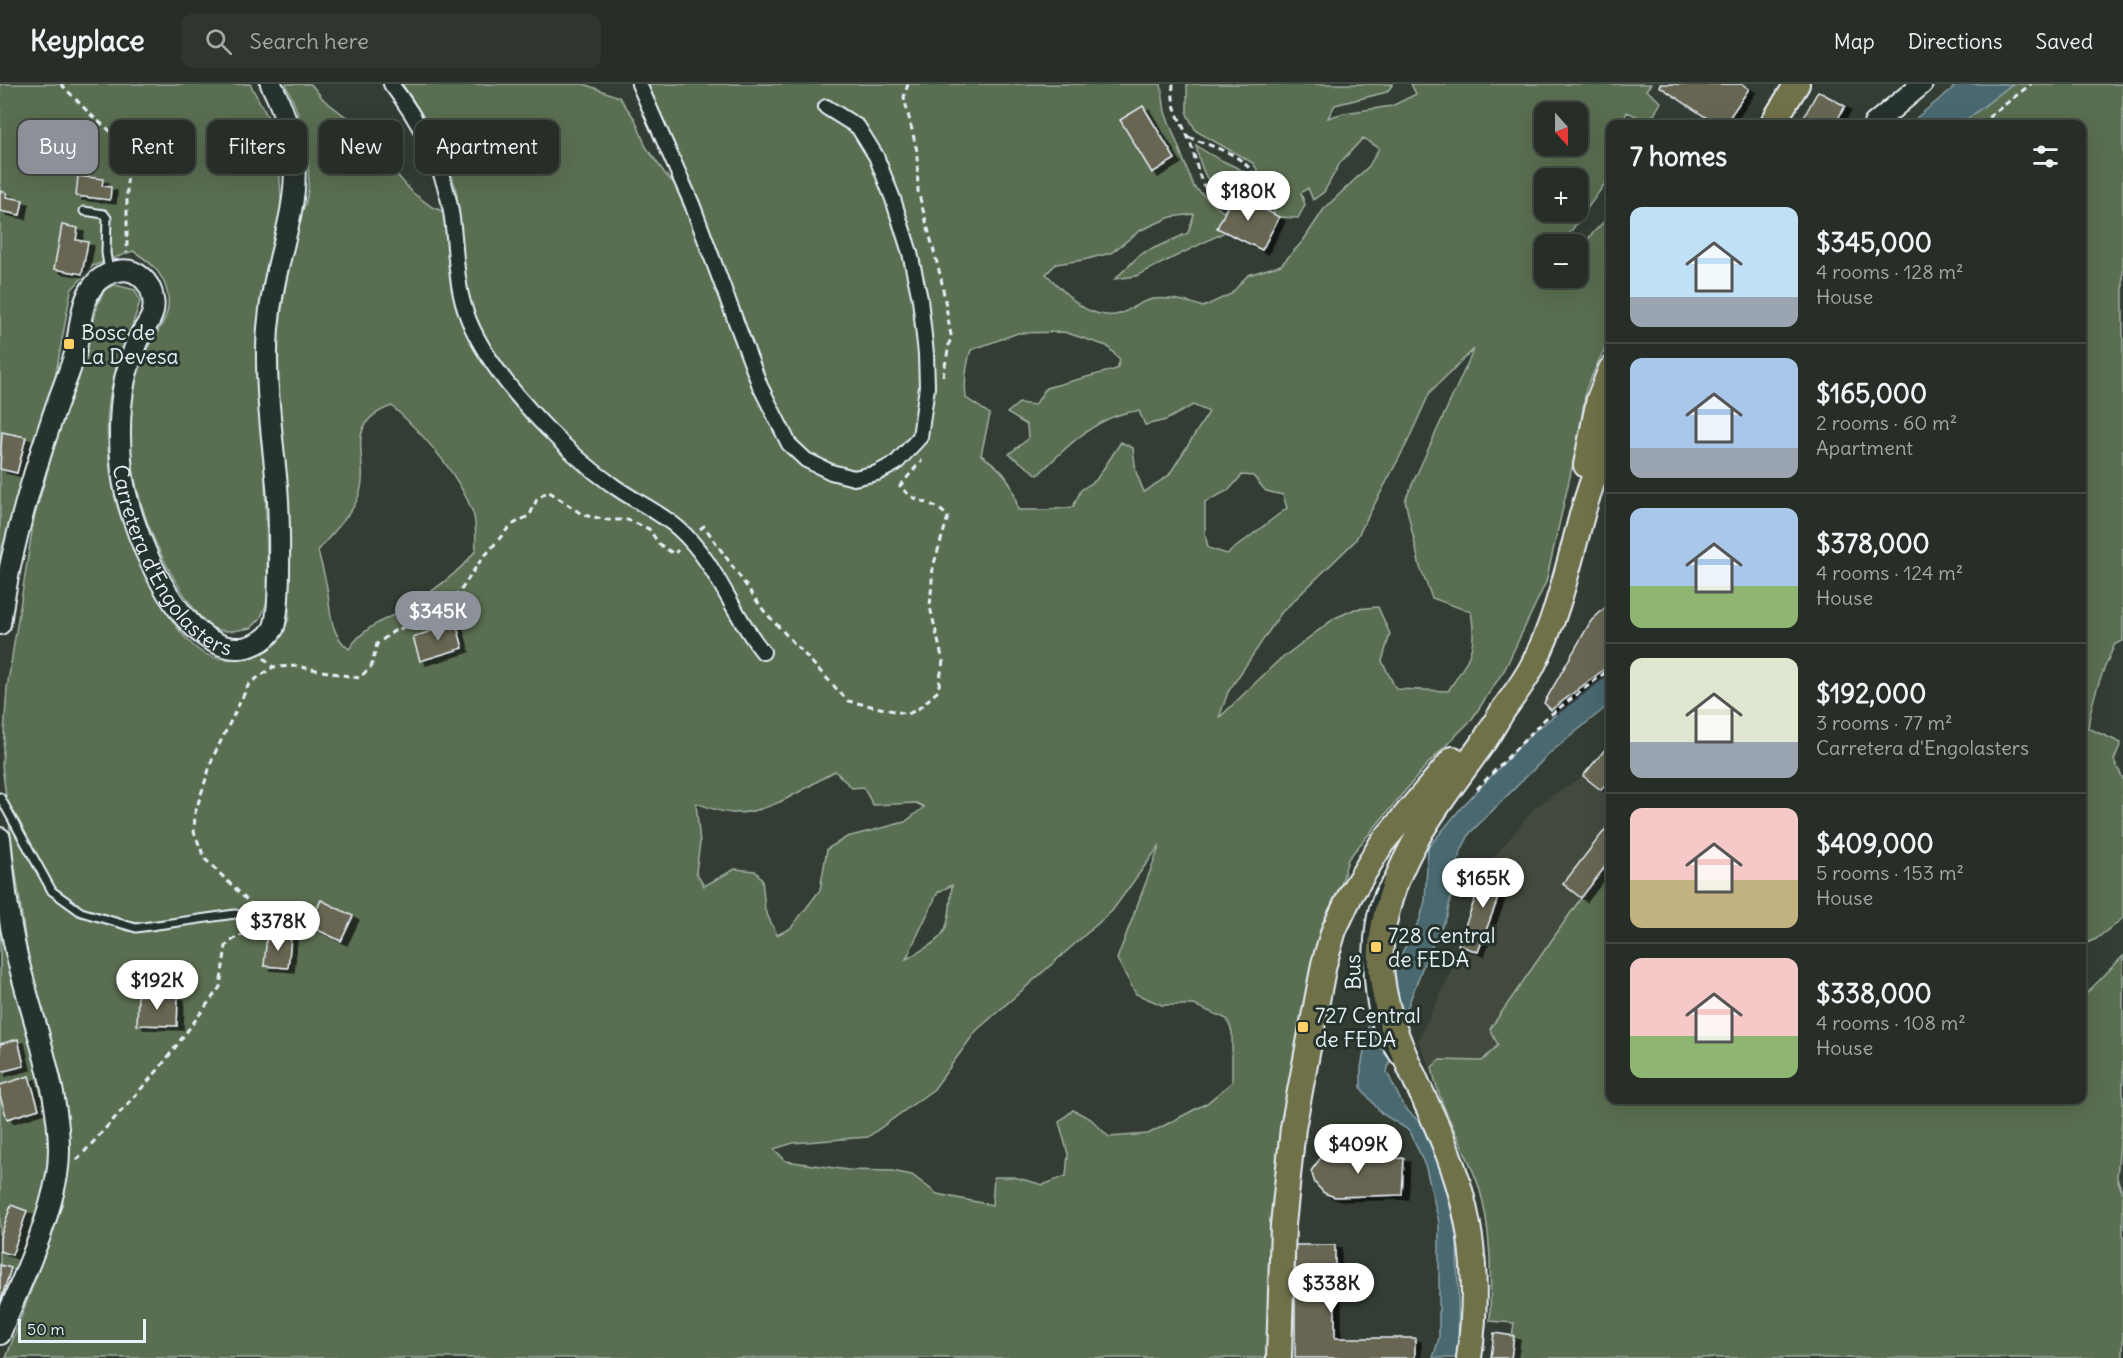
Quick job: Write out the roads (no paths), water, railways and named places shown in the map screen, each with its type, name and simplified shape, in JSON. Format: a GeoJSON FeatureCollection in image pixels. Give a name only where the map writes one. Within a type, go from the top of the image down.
{"type":"FeatureCollection","features":[{"type":"Feature","properties":{"kind":"highway"},"geometry":{"type":"LineString","coordinates":[[1774,120],[1797,84]]}},
{"type":"Feature","properties":{"kind":"highway"},"geometry":{"type":"LineString","coordinates":[[1582,513],[1586,466],[1594,422],[1606,382]]}},
{"type":"Feature","properties":{"kind":"highway"},"geometry":{"type":"LineString","coordinates":[[1469,1358],[1475,1314],[1473,1247],[1459,1183],[1443,1140],[1398,1042],[1376,978],[1388,906],[1403,862],[1430,813],[1482,744],[1530,670],[1544,643],[1563,589],[1582,513],[1606,443]]}},
{"type":"Feature","properties":{"kind":"highway"},"geometry":{"type":"LineString","coordinates":[[1593,480],[1606,463]]}},
{"type":"Feature","properties":{"kind":"highway"},"geometry":{"type":"LineString","coordinates":[[1279,1358],[1283,1225],[1293,1128],[1324,964],[1334,930],[1351,894],[1382,843],[1460,750],[1505,709]]}},
{"type":"Feature","properties":{"kind":"main road","name":"Carretera d'Engolasters"},"geometry":{"type":"LineString","coordinates":[[110,274],[129,270],[148,285],[154,301],[152,317],[137,341],[125,379],[121,411],[122,474],[130,510],[142,542],[182,616],[205,639],[224,648],[243,649],[262,641],[274,628],[278,592],[278,507],[266,357],[273,296],[296,188],[291,131],[271,84]]}},
{"type":"Feature","properties":{"kind":"main road"},"geometry":{"type":"LineString","coordinates":[[1879,120],[1922,84]]}},
{"type":"Feature","properties":{"kind":"main road"},"geometry":{"type":"LineString","coordinates":[[0,624],[12,561],[35,469],[74,356],[88,296],[94,284],[110,274]]}},
{"type":"Feature","properties":{"kind":"main road"},"geometry":{"type":"LineString","coordinates":[[0,838],[16,953],[52,1090],[57,1137],[57,1174],[42,1229],[0,1334]]}},
{"type":"Feature","properties":{"kind":"street"},"geometry":{"type":"LineString","coordinates":[[391,84],[407,106],[438,167],[454,232],[461,297],[476,334],[494,365],[547,430],[609,483],[679,529],[709,564],[743,628],[763,652]]}},
{"type":"Feature","properties":{"kind":"street"},"geometry":{"type":"LineString","coordinates":[[639,84],[692,204],[760,386],[789,444],[806,460],[831,472],[854,478],[877,473],[896,463],[920,437],[927,387],[926,354],[920,299],[913,264],[889,188],[876,156],[858,127],[826,107]]}},
{"type":"Feature","properties":{"kind":"lane"},"geometry":{"type":"LineString","coordinates":[[84,211],[104,214],[107,218],[106,253],[110,274]]}},
{"type":"Feature","properties":{"kind":"lane"},"geometry":{"type":"LineString","coordinates":[[0,797],[52,891],[81,912],[136,928],[235,914],[309,933]]}},
{"type":"Feature","properties":{"kind":"water"},"geometry":{"type":"Polygon","coordinates":[[[1958,84],[2012,84],[1966,120],[1914,120],[1958,84]]]}},
{"type":"Feature","properties":{"kind":"water"},"geometry":{"type":"Polygon","coordinates":[[[1606,676],[1606,707],[1550,753],[1470,833],[1460,853],[1447,916],[1426,958],[1394,1043],[1387,1072],[1404,1107],[1426,1128],[1444,1173],[1457,1236],[1459,1358],[1433,1358],[1439,1338],[1439,1222],[1426,1168],[1410,1131],[1381,1113],[1361,1088],[1361,1068],[1371,1011],[1420,919],[1425,901],[1428,848],[1461,808],[1532,733],[1606,676]]]}},
{"type":"Feature","properties":{"kind":"place","name":"Bosc de La Devesa"},"geometry":{"type":"Point","coordinates":[69,344]}},
{"type":"Feature","properties":{"kind":"place","name":"728 Central de FEDA"},"geometry":{"type":"Point","coordinates":[1376,947]}},
{"type":"Feature","properties":{"kind":"place","name":"727 Central de FEDA"},"geometry":{"type":"Point","coordinates":[1303,1027]}}]}
